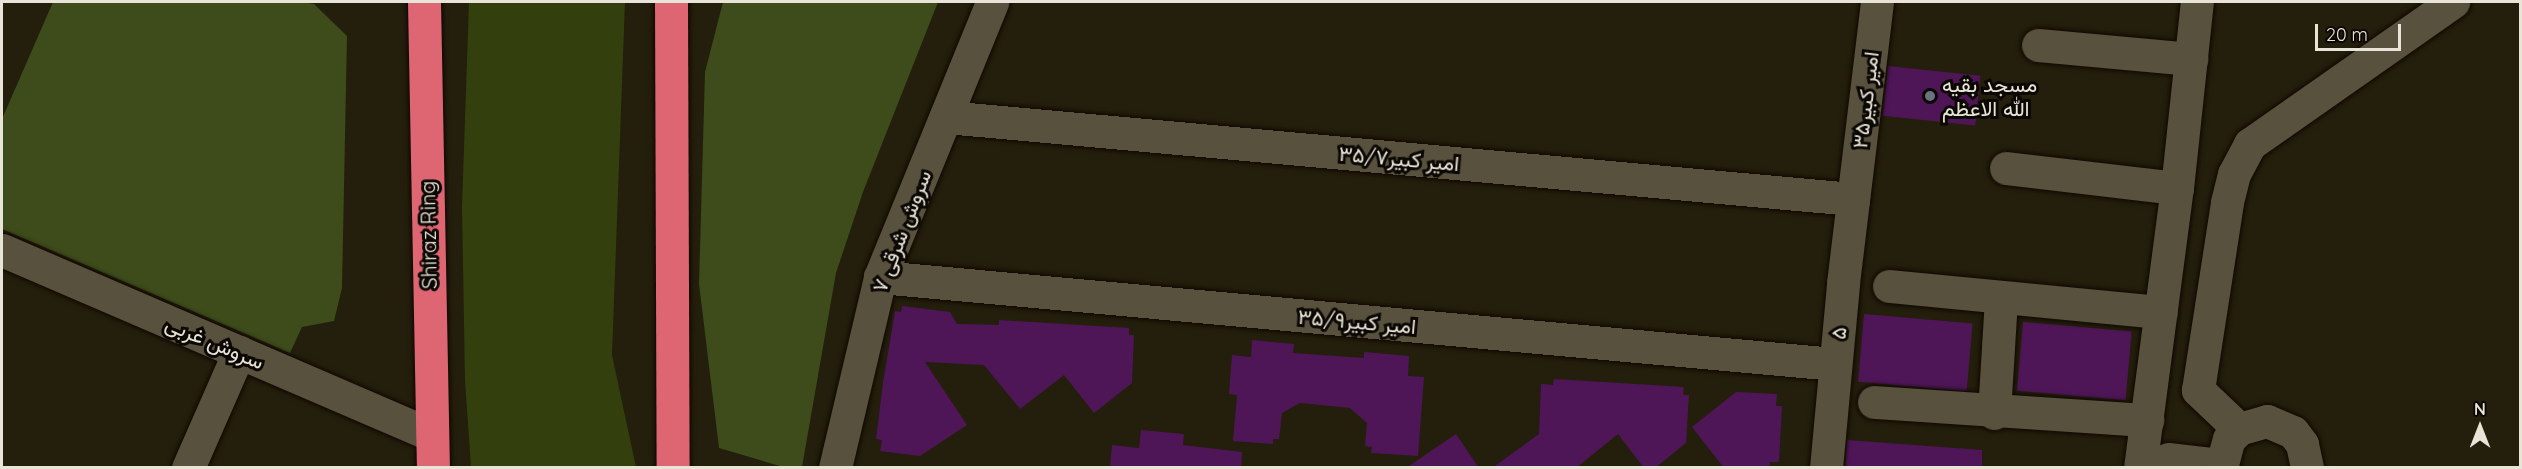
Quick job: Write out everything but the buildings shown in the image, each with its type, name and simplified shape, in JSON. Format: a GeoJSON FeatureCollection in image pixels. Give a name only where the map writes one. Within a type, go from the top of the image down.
{"type":"FeatureCollection","features":[{"type":"Feature","properties":{"kind":"highway","name":"Shiraz Ring"},"geometry":{"type":"LineString","coordinates":[[424,2],[429,434],[433,468]]}},
{"type":"Feature","properties":{"kind":"highway"},"geometry":{"type":"LineString","coordinates":[[671,2],[669,45],[673,468]]}},
{"type":"Feature","properties":{"kind":"highway"},"geometry":{"type":"LineString","coordinates":[[669,45],[680,2]]}},
{"type":"Feature","properties":{"kind":"street","name":"سروش شرقی ۷"},"geometry":{"type":"LineString","coordinates":[[835,468],[880,277],[992,2]]}},
{"type":"Feature","properties":{"kind":"street","name":"امیر کبیر۳۵"},"geometry":{"type":"LineString","coordinates":[[1853,198],[1877,2]]}},
{"type":"Feature","properties":{"kind":"street"},"geometry":{"type":"LineString","coordinates":[[2197,2],[2177,188],[2147,420],[2154,463],[2221,466],[2222,451],[2239,429],[2267,421],[2281,424],[2302,444],[2307,468]]}},
{"type":"Feature","properties":{"kind":"street"},"geometry":{"type":"LineString","coordinates":[[2239,429],[2198,390],[2227,202],[2234,174],[2250,144],[2453,2]]}},
{"type":"Feature","properties":{"kind":"street"},"geometry":{"type":"LineString","coordinates":[[2038,45],[2191,59]]}},
{"type":"Feature","properties":{"kind":"street","name":"امیر کبیر۳۵/۷"},"geometry":{"type":"LineString","coordinates":[[946,117],[1853,198]]}},
{"type":"Feature","properties":{"kind":"street"},"geometry":{"type":"LineString","coordinates":[[2006,168],[2177,188]]}},
{"type":"Feature","properties":{"kind":"street","name":"۵"},"geometry":{"type":"LineString","coordinates":[[1826,468],[1853,198]]}},
{"type":"Feature","properties":{"kind":"street","name":"سروش غربی"},"geometry":{"type":"LineString","coordinates":[[2,250],[429,434]]}},
{"type":"Feature","properties":{"kind":"street","name":"امیر کبیر۳۵/۹"},"geometry":{"type":"LineString","coordinates":[[880,277],[1835,364]]}},
{"type":"Feature","properties":{"kind":"street"},"geometry":{"type":"LineString","coordinates":[[1889,286],[2001,299],[2161,312]]}},
{"type":"Feature","properties":{"kind":"street"},"geometry":{"type":"LineString","coordinates":[[1994,413],[2001,299]]}},
{"type":"Feature","properties":{"kind":"street"},"geometry":{"type":"LineString","coordinates":[[188,468],[239,352]]}},
{"type":"Feature","properties":{"kind":"street"},"geometry":{"type":"LineString","coordinates":[[1874,402],[1994,413],[2147,420]]}},
{"type":"Feature","properties":{"kind":"green space"},"geometry":{"type":"Polygon","coordinates":[[[53,2],[302,2],[314,4],[347,36],[342,288],[334,321],[302,327],[290,353],[2,229],[2,119],[53,2]]]}},
{"type":"Feature","properties":{"kind":"green space"},"geometry":{"type":"Polygon","coordinates":[[[469,2],[625,2],[612,355],[636,467],[471,467],[465,381],[462,206],[469,2]]]}},
{"type":"Feature","properties":{"kind":"green space"},"geometry":{"type":"Polygon","coordinates":[[[723,2],[938,2],[863,192],[836,273],[802,467],[783,467],[719,448],[699,284],[705,72],[723,2]]]}},
{"type":"Feature","properties":{"kind":"place","name":"مسجد بقیه الله الاعظم"},"geometry":{"type":"Point","coordinates":[1930,96]}}]}
